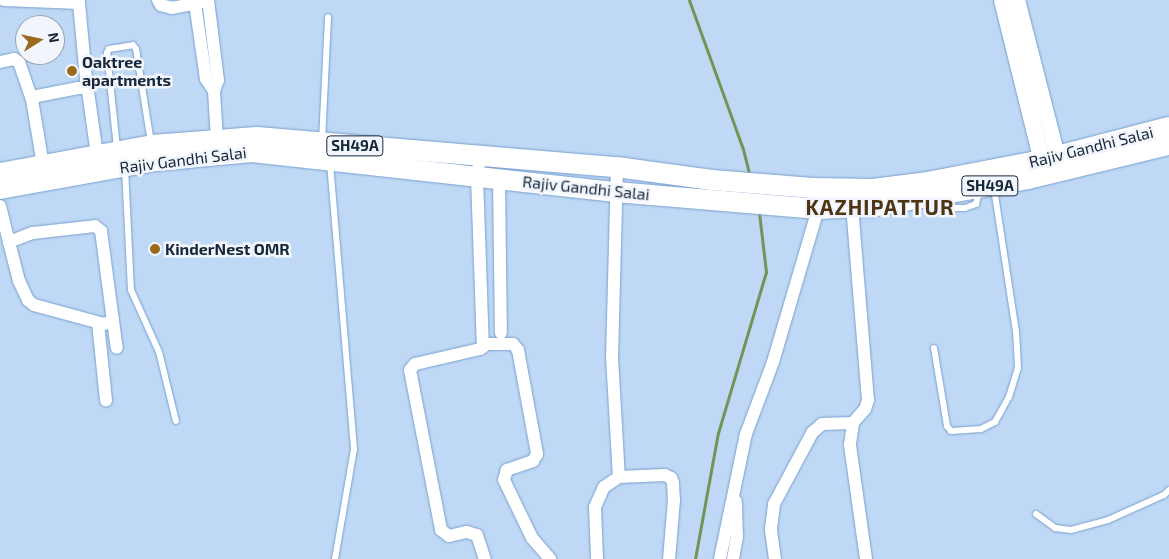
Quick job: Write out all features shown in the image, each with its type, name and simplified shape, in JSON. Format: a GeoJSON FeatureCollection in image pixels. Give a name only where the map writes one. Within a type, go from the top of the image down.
{"type":"FeatureCollection","features":[{"type":"Feature","properties":{"kind":"main road","name":"Rajiv Gandhi Salai"},"geometry":{"type":"LineString","coordinates":[[0,173],[97,155],[121,159],[155,161],[252,152],[327,149],[480,156],[617,167],[711,190],[813,209],[877,206],[986,186],[1169,127]]}},
{"type":"Feature","properties":{"kind":"main road","name":"Rajiv Gandhi Salai"},"geometry":{"type":"LineString","coordinates":[[0,189],[121,159],[152,145],[257,137],[477,177],[616,192],[812,188],[874,189],[1051,165],[1169,145]]}},
{"type":"Feature","properties":{"kind":"street"},"geometry":{"type":"LineString","coordinates":[[4,0],[78,3],[87,89],[97,155]]}},
{"type":"Feature","properties":{"kind":"street"},"geometry":{"type":"LineString","coordinates":[[158,0],[161,5],[172,8],[204,1],[218,80],[214,90],[217,140]]}},
{"type":"Feature","properties":{"kind":"street"},"geometry":{"type":"LineString","coordinates":[[1002,0],[1051,165]]}},
{"type":"Feature","properties":{"kind":"street"},"geometry":{"type":"LineString","coordinates":[[1017,0],[1051,165]]}},
{"type":"Feature","properties":{"kind":"street"},"geometry":{"type":"LineString","coordinates":[[0,62],[14,59],[19,62],[32,99],[43,165]]}},
{"type":"Feature","properties":{"kind":"street"},"geometry":{"type":"LineString","coordinates":[[32,99],[36,96],[70,89],[87,89]]}},
{"type":"Feature","properties":{"kind":"street"},"geometry":{"type":"LineString","coordinates":[[480,156],[477,177],[483,344],[480,349],[415,364],[410,370],[441,530],[449,536],[467,532],[478,535],[484,559]]}},
{"type":"Feature","properties":{"kind":"street"},"geometry":{"type":"LineString","coordinates":[[617,167],[612,357],[618,477]]}},
{"type":"Feature","properties":{"kind":"street"},"geometry":{"type":"LineString","coordinates":[[499,179],[501,332]]}},
{"type":"Feature","properties":{"kind":"street"},"geometry":{"type":"LineString","coordinates":[[0,206],[18,281],[28,300],[40,308],[98,323],[109,324],[113,321]]}},
{"type":"Feature","properties":{"kind":"street"},"geometry":{"type":"LineString","coordinates":[[852,206],[868,400],[865,409],[853,423],[850,445],[866,559]]}},
{"type":"Feature","properties":{"kind":"street"},"geometry":{"type":"LineString","coordinates":[[720,559],[746,434],[773,362],[813,209]]}},
{"type":"Feature","properties":{"kind":"street"},"geometry":{"type":"LineString","coordinates":[[9,242],[33,233],[96,226],[99,228],[117,348]]}},
{"type":"Feature","properties":{"kind":"street"},"geometry":{"type":"LineString","coordinates":[[98,323],[106,401]]}},
{"type":"Feature","properties":{"kind":"street"},"geometry":{"type":"LineString","coordinates":[[483,344],[513,344],[518,350],[536,454],[533,460],[507,470],[504,480],[532,538],[550,559]]}},
{"type":"Feature","properties":{"kind":"street"},"geometry":{"type":"LineString","coordinates":[[775,559],[771,529],[774,504],[803,449],[816,427],[822,424],[853,423]]}},
{"type":"Feature","properties":{"kind":"street"},"geometry":{"type":"LineString","coordinates":[[597,559],[595,507],[604,487],[618,477],[664,475],[671,478],[674,500],[669,559]]}},
{"type":"Feature","properties":{"kind":"street"},"geometry":{"type":"LineString","coordinates":[[733,559],[737,536],[735,489]]}},
{"type":"Feature","properties":{"kind":"lane"},"geometry":{"type":"LineString","coordinates":[[328,17],[327,149],[354,449],[335,559]]}},
{"type":"Feature","properties":{"kind":"lane"},"geometry":{"type":"LineString","coordinates":[[152,145],[136,47],[133,45],[112,48],[106,56],[121,159],[131,290],[159,352],[176,421]]}},
{"type":"Feature","properties":{"kind":"lane"},"geometry":{"type":"LineString","coordinates":[[934,348],[947,426],[951,431],[981,428],[995,422],[1009,397],[1018,368],[1016,332],[986,186]]}},
{"type":"Feature","properties":{"kind":"lane"},"geometry":{"type":"LineString","coordinates":[[1036,514],[1055,528],[1071,530],[1108,520],[1164,495],[1169,490]]}},
{"type":"Feature","properties":{"kind":"waterway"},"geometry":{"type":"LineString","coordinates":[[689,0],[743,149],[750,177]]}},
{"type":"Feature","properties":{"kind":"waterway"},"geometry":{"type":"LineString","coordinates":[[695,559],[718,433],[766,272],[759,212]]}},
{"type":"Feature","properties":{"kind":"place","name":"Oaktree apartments"},"geometry":{"type":"Point","coordinates":[72,71]}},
{"type":"Feature","properties":{"kind":"place","name":"KinderNest OMR"},"geometry":{"type":"Point","coordinates":[155,249]}},
{"type":"Feature","properties":{"kind":"district","name":"KAZHIPATTUR"},"geometry":{"type":"Point","coordinates":[880,207]}}]}
